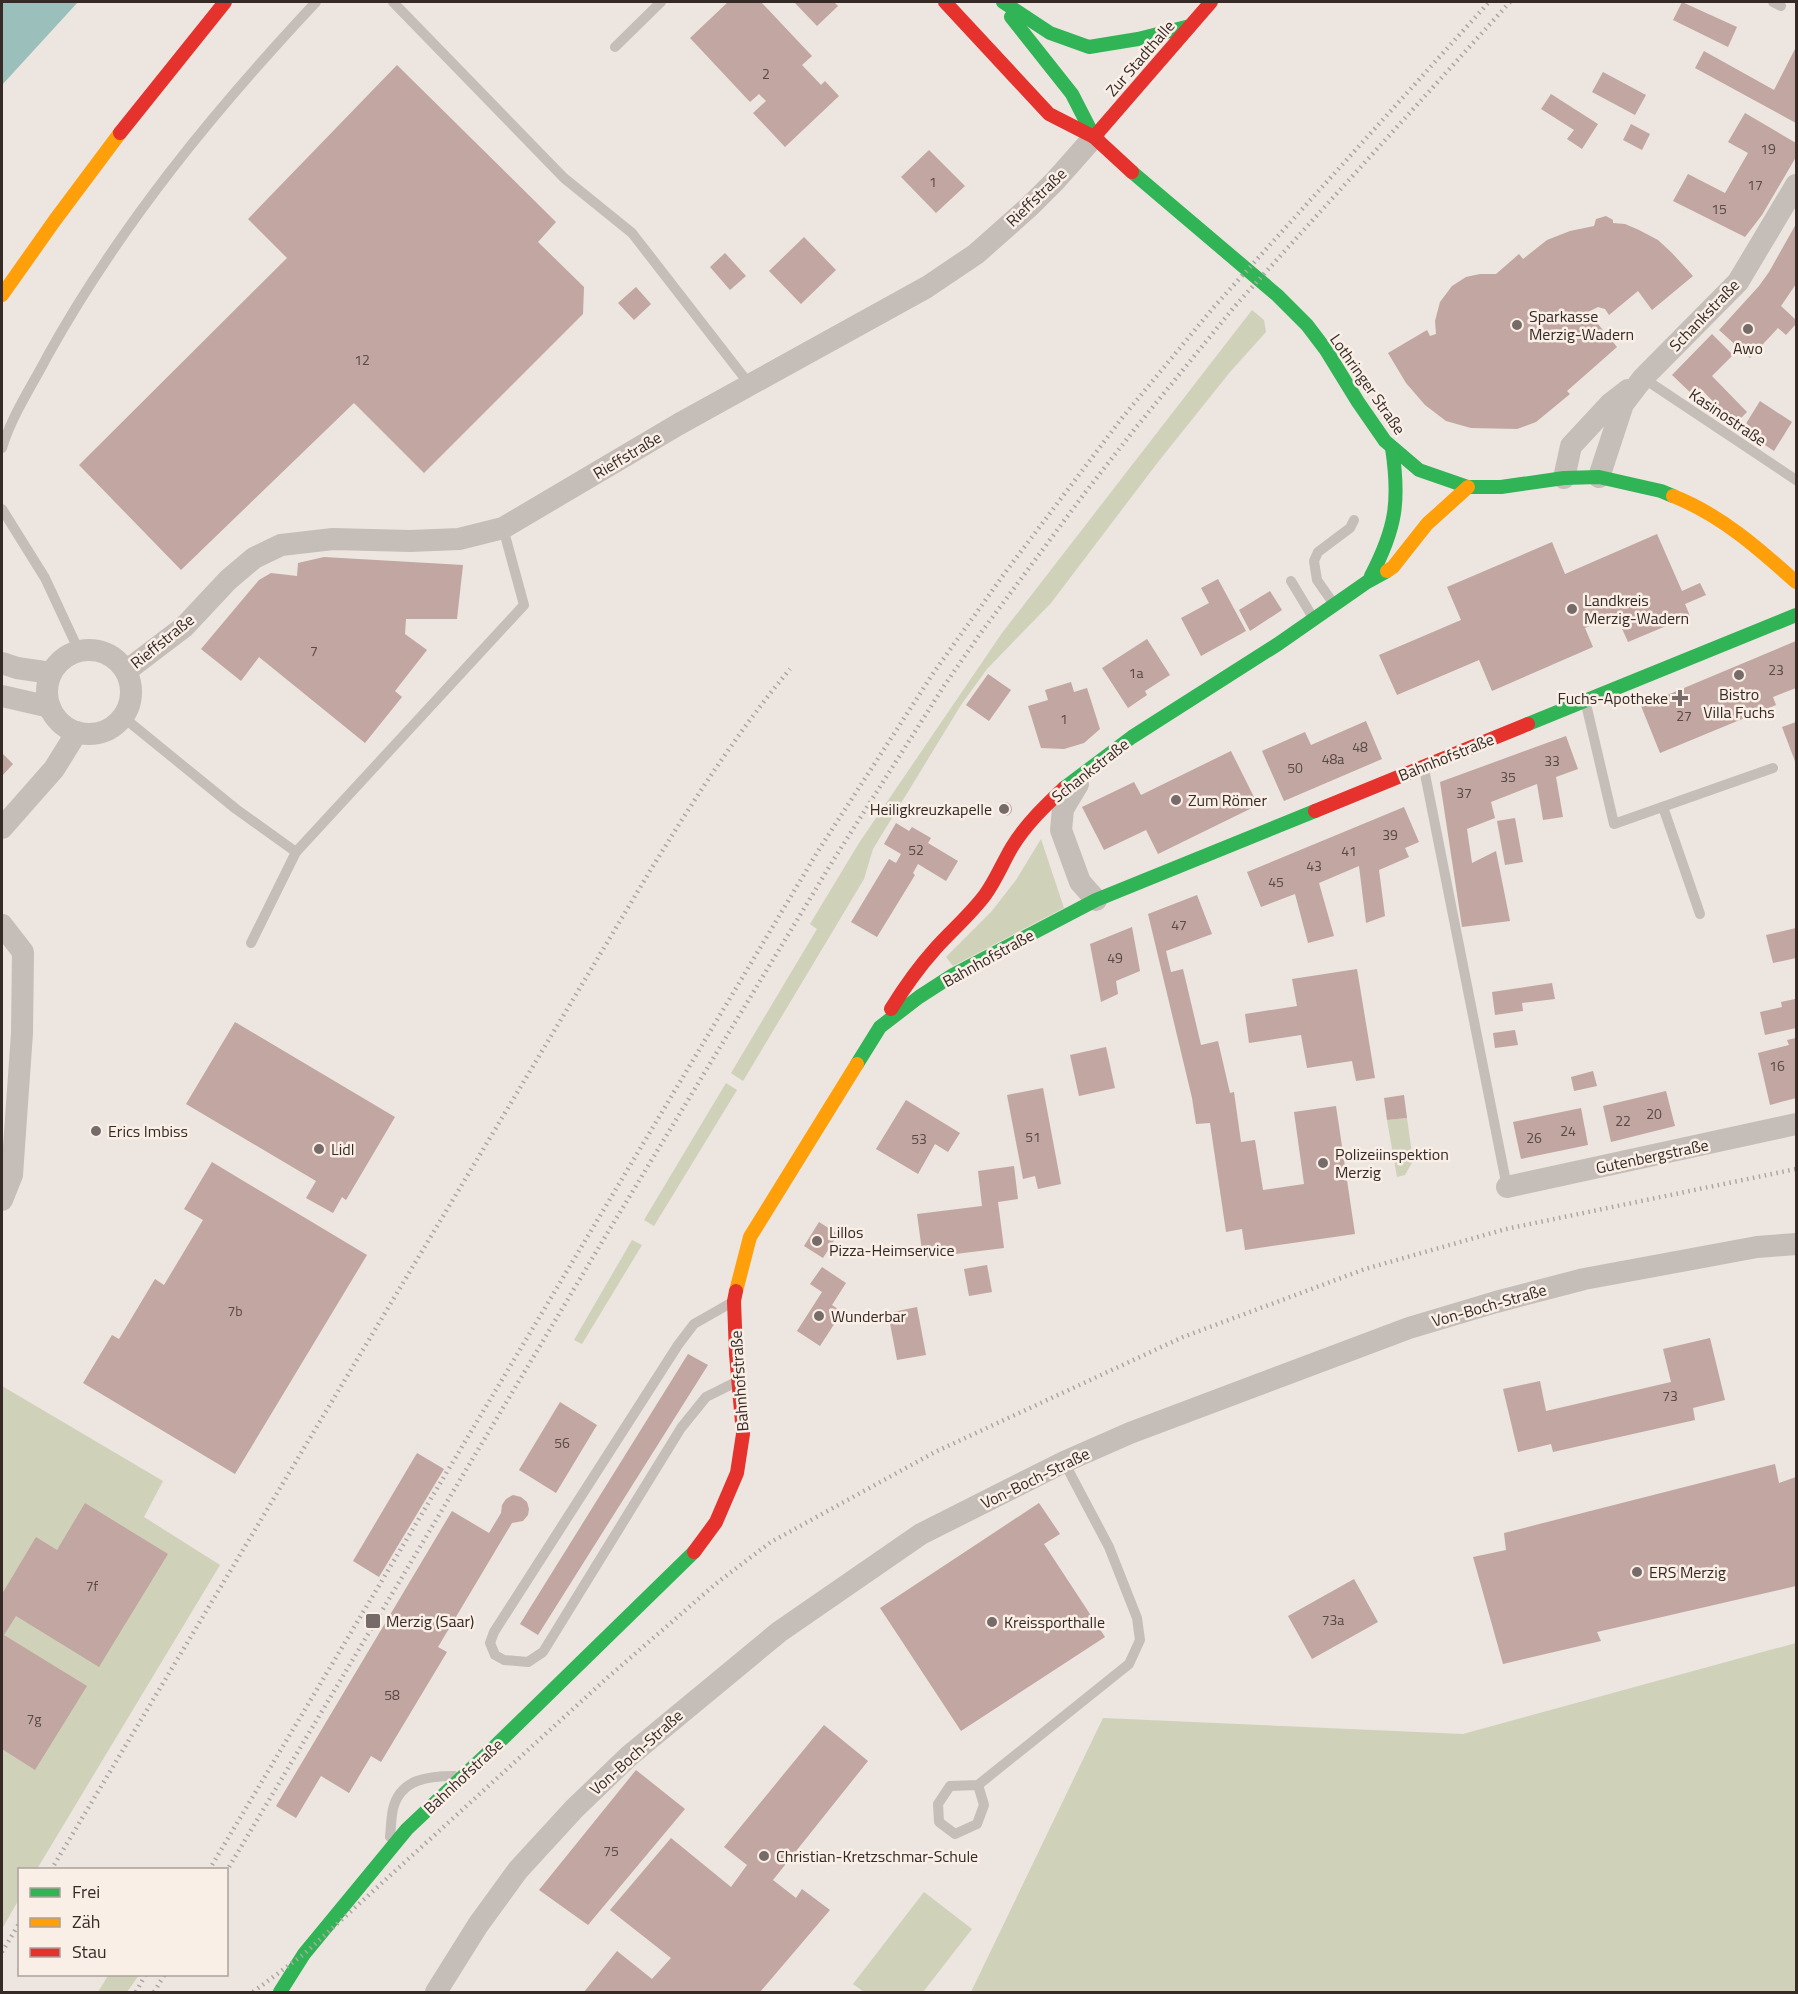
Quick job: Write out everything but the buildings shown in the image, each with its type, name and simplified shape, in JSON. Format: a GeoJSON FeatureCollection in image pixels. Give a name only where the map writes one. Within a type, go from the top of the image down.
{"type":"FeatureCollection","features":[{"type":"Feature","properties":{"kind":"street"},"geometry":{"type":"LineString","coordinates":[[2,295],[143,103],[225,2]]}},
{"type":"Feature","properties":{"kind":"street","name":"Lothringer Straße"},"geometry":{"type":"LineString","coordinates":[[945,2],[1049,114],[1094,137],[1134,174],[1278,294],[1326,350],[1372,423],[1392,448],[1419,470],[1468,487],[1501,487],[1564,478],[1599,477],[1661,491],[1688,502],[1717,518],[1795,580]]}},
{"type":"Feature","properties":{"kind":"street"},"geometry":{"type":"LineString","coordinates":[[1000,2],[1050,33],[1089,47],[1138,39],[1190,26]]}},
{"type":"Feature","properties":{"kind":"street","name":"Lothringer Straße"},"geometry":{"type":"LineString","coordinates":[[1000,2],[1072,94],[1094,137]]}},
{"type":"Feature","properties":{"kind":"street","name":"Zur Stadthalle"},"geometry":{"type":"LineString","coordinates":[[1094,137],[1211,2]]}},
{"type":"Feature","properties":{"kind":"street","name":"Rieffstraße"},"geometry":{"type":"LineString","coordinates":[[126,671],[184,627],[228,580],[254,558],[281,545],[333,539],[410,541],[459,539],[503,528],[679,424],[927,287],[976,254],[1056,181],[1094,137]]}},
{"type":"Feature","properties":{"kind":"street","name":"Schankstraße"},"geometry":{"type":"LineString","coordinates":[[1564,478],[1571,446],[1610,404],[1643,378],[1738,282],[1797,185]]}},
{"type":"Feature","properties":{"kind":"street","name":"Schankstraße"},"geometry":{"type":"LineString","coordinates":[[1599,477],[1623,404],[1643,378]]}},
{"type":"Feature","properties":{"kind":"street","name":"Schankstraße"},"geometry":{"type":"LineString","coordinates":[[1367,582],[1385,549],[1396,513],[1397,477],[1392,448]]}},
{"type":"Feature","properties":{"kind":"street","name":"Schankstraße"},"geometry":{"type":"LineString","coordinates":[[880,1027],[907,983],[987,892],[1026,825],[1044,806],[1106,756],[1393,567],[1427,524],[1468,487]]}},
{"type":"Feature","properties":{"kind":"street","name":"Bahnhofstraße"},"geometry":{"type":"LineString","coordinates":[[280,1992],[304,1954],[407,1829],[693,1553],[716,1522],[737,1473],[743,1434],[734,1301],[750,1238],[880,1027],[919,997],[953,975],[1096,900],[1797,615]]}},
{"type":"Feature","properties":{"kind":"street"},"geometry":{"type":"LineString","coordinates":[[93,650],[106,653],[126,671],[130,682],[129,706],[114,726],[103,732],[90,734],[65,727],[56,718],[47,696],[48,684],[51,673],[58,663],[68,656],[79,651],[93,650]]}},
{"type":"Feature","properties":{"kind":"street"},"geometry":{"type":"LineString","coordinates":[[2,663],[17,668],[51,673]]}},
{"type":"Feature","properties":{"kind":"street"},"geometry":{"type":"LineString","coordinates":[[2,696],[50,707]]}},
{"type":"Feature","properties":{"kind":"street"},"geometry":{"type":"LineString","coordinates":[[2,828],[54,769],[77,732]]}},
{"type":"Feature","properties":{"kind":"street"},"geometry":{"type":"LineString","coordinates":[[1096,900],[1080,882],[1061,830],[1063,809],[1079,782],[1106,756]]}},
{"type":"Feature","properties":{"kind":"street"},"geometry":{"type":"LineString","coordinates":[[2,925],[23,952],[22,1033],[12,1175],[2,1200]]}},
{"type":"Feature","properties":{"kind":"street","name":"Gutenbergstraße"},"geometry":{"type":"LineString","coordinates":[[1507,1187],[1797,1124]]}},
{"type":"Feature","properties":{"kind":"street","name":"Von-Boch-Straße"},"geometry":{"type":"LineString","coordinates":[[436,1992],[478,1926],[518,1870],[574,1809],[621,1764],[778,1632],[921,1534],[1064,1462],[1130,1433],[1409,1328],[1584,1279],[1757,1247],[1797,1244]]}},
{"type":"Feature","properties":{"kind":"lane"},"geometry":{"type":"LineString","coordinates":[[2,448],[7,430],[57,339],[114,247],[159,184],[266,56],[316,2]]}},
{"type":"Feature","properties":{"kind":"lane"},"geometry":{"type":"LineString","coordinates":[[393,2],[564,178],[632,233],[750,386]]}},
{"type":"Feature","properties":{"kind":"lane"},"geometry":{"type":"LineString","coordinates":[[615,47],[662,2]]}},
{"type":"Feature","properties":{"kind":"lane","name":"Kasinostraße"},"geometry":{"type":"LineString","coordinates":[[1643,378],[1797,480]]}},
{"type":"Feature","properties":{"kind":"lane"},"geometry":{"type":"LineString","coordinates":[[2,509],[45,578],[79,651]]}},
{"type":"Feature","properties":{"kind":"lane"},"geometry":{"type":"LineString","coordinates":[[1335,606],[1317,580],[1314,561],[1318,552],[1350,528],[1354,520]]}},
{"type":"Feature","properties":{"kind":"lane"},"geometry":{"type":"LineString","coordinates":[[251,943],[296,852],[524,605],[503,528]]}},
{"type":"Feature","properties":{"kind":"lane"},"geometry":{"type":"LineString","coordinates":[[1291,580],[1314,620]]}},
{"type":"Feature","properties":{"kind":"lane"},"geometry":{"type":"LineString","coordinates":[[1585,700],[1614,824],[1773,768]]}},
{"type":"Feature","properties":{"kind":"lane"},"geometry":{"type":"LineString","coordinates":[[123,717],[236,809],[296,852]]}},
{"type":"Feature","properties":{"kind":"lane"},"geometry":{"type":"LineString","coordinates":[[1424,766],[1507,1187]]}},
{"type":"Feature","properties":{"kind":"lane"},"geometry":{"type":"LineString","coordinates":[[1663,807],[1700,914]]}},
{"type":"Feature","properties":{"kind":"lane"},"geometry":{"type":"LineString","coordinates":[[734,1301],[694,1324],[678,1345],[494,1632],[490,1643],[495,1654],[504,1660],[528,1662],[543,1652],[692,1413],[706,1397],[739,1381]]}},
{"type":"Feature","properties":{"kind":"lane"},"geometry":{"type":"LineString","coordinates":[[978,1785],[984,1805],[977,1824],[955,1834],[939,1822],[938,1804],[950,1786],[978,1785],[1129,1664],[1140,1640],[1137,1618],[1109,1547],[1064,1462]]}},
{"type":"Feature","properties":{"kind":"lane"},"geometry":{"type":"LineString","coordinates":[[388,1852],[393,1808],[407,1786],[427,1777],[463,1776]]}},
{"type":"Feature","properties":{"kind":"green space"},"geometry":{"type":"Polygon","coordinates":[[[1252,310],[1264,320],[1266,332],[1230,372],[1158,462],[1051,603],[987,669],[961,705],[873,849],[864,879],[743,1081],[731,1073],[817,929],[810,924],[859,843],[1002,633],[1252,310]]]}},
{"type":"Feature","properties":{"kind":"green space"},"geometry":{"type":"Polygon","coordinates":[[[1041,839],[1064,908],[953,966],[946,957],[991,912],[1016,880],[1041,839]]]}},
{"type":"Feature","properties":{"kind":"green space"},"geometry":{"type":"Polygon","coordinates":[[[726,1083],[737,1090],[654,1226],[644,1220],[726,1083]]]}},
{"type":"Feature","properties":{"kind":"green space"},"geometry":{"type":"Polygon","coordinates":[[[1407,1118],[1413,1161],[1405,1175],[1397,1177],[1387,1120],[1407,1118]]]}},
{"type":"Feature","properties":{"kind":"green space"},"geometry":{"type":"Polygon","coordinates":[[[632,1240],[642,1245],[582,1344],[574,1340],[632,1240]]]}},
{"type":"Feature","properties":{"kind":"green space"},"geometry":{"type":"Polygon","coordinates":[[[2,1386],[163,1481],[144,1517],[220,1565],[38,1868],[18,1868],[18,1901],[2,1929],[2,1386]]]}},
{"type":"Feature","properties":{"kind":"green space"},"geometry":{"type":"Polygon","coordinates":[[[1796,1643],[1796,1992],[971,1992],[1103,1718],[1463,1734],[1796,1643]]]}},
{"type":"Feature","properties":{"kind":"green space"},"geometry":{"type":"Polygon","coordinates":[[[924,1892],[972,1929],[923,1992],[864,1992],[853,1984],[924,1892]]]}},
{"type":"Feature","properties":{"kind":"green space"},"geometry":{"type":"Polygon","coordinates":[[[108,1976],[138,1976],[127,1992],[98,1992],[108,1976]]]}},
{"type":"Feature","properties":{"kind":"water"},"geometry":{"type":"Polygon","coordinates":[[[2,2],[78,2],[2,85],[2,2]]]}},
{"type":"Feature","properties":{"kind":"railway"},"geometry":{"type":"LineString","coordinates":[[210,1868],[818,851],[934,672],[1007,570],[1122,418],[1213,308],[1489,2]]}},
{"type":"Feature","properties":{"kind":"railway"},"geometry":{"type":"LineString","coordinates":[[228,1869],[605,1237],[834,859],[944,686],[1084,494],[1235,306],[1510,2]]}},
{"type":"Feature","properties":{"kind":"railway"},"geometry":{"type":"LineString","coordinates":[[52,1868],[653,866],[718,765],[790,669]]}},
{"type":"Feature","properties":{"kind":"railway"},"geometry":{"type":"LineString","coordinates":[[253,1992],[304,1954],[607,1678],[718,1582],[771,1542],[935,1452],[1183,1337],[1365,1269],[1506,1229],[1796,1169]]}},
{"type":"Feature","properties":{"kind":"railway"},"geometry":{"type":"LineString","coordinates":[[2,1952],[18,1925]]}},
{"type":"Feature","properties":{"kind":"railway"},"geometry":{"type":"LineString","coordinates":[[136,1992],[145,1976]]}},
{"type":"Feature","properties":{"kind":"railway"},"geometry":{"type":"LineString","coordinates":[[154,1992],[164,1976]]}},
{"type":"Feature","properties":{"kind":"traffic: fast"},"geometry":{"type":"LineString","coordinates":[[1003,2],[1050,33],[1089,47],[1138,39],[1190,26]]}},
{"type":"Feature","properties":{"kind":"traffic: fast"},"geometry":{"type":"LineString","coordinates":[[1011,17],[1072,94],[1094,137]]}},
{"type":"Feature","properties":{"kind":"traffic: fast"},"geometry":{"type":"LineString","coordinates":[[1132,172],[1277,295],[1307,325],[1326,350],[1385,441],[1419,470],[1468,487],[1501,487],[1564,478],[1599,477],[1661,491],[1673,496]]}},
{"type":"Feature","properties":{"kind":"traffic: fast"},"geometry":{"type":"LineString","coordinates":[[1371,576],[1386,543],[1394,514],[1396,484],[1392,448]]}},
{"type":"Feature","properties":{"kind":"traffic: fast"},"geometry":{"type":"LineString","coordinates":[[1064,788],[1132,737],[1387,571]]}},
{"type":"Feature","properties":{"kind":"traffic: fast"},"geometry":{"type":"LineString","coordinates":[[1528,724],[1796,615]]}},
{"type":"Feature","properties":{"kind":"traffic: fast"},"geometry":{"type":"LineString","coordinates":[[857,1064],[880,1027],[919,997],[953,975],[1096,900],[1315,811]]}},
{"type":"Feature","properties":{"kind":"traffic: fast"},"geometry":{"type":"LineString","coordinates":[[280,1992],[304,1954],[407,1829],[694,1552]]}},
{"type":"Feature","properties":{"kind":"traffic: slow"},"geometry":{"type":"LineString","coordinates":[[2,295],[120,133]]}},
{"type":"Feature","properties":{"kind":"traffic: slow"},"geometry":{"type":"LineString","coordinates":[[1387,571],[1393,567],[1427,524],[1468,487]]}},
{"type":"Feature","properties":{"kind":"traffic: slow"},"geometry":{"type":"LineString","coordinates":[[1673,496],[1723,523],[1796,582]]}},
{"type":"Feature","properties":{"kind":"traffic: slow"},"geometry":{"type":"LineString","coordinates":[[736,1291],[750,1237],[857,1064]]}},
{"type":"Feature","properties":{"kind":"traffic: jam"},"geometry":{"type":"LineString","coordinates":[[120,133],[225,2]]}},
{"type":"Feature","properties":{"kind":"traffic: jam"},"geometry":{"type":"LineString","coordinates":[[945,2],[1049,114],[1094,137],[1132,172]]}},
{"type":"Feature","properties":{"kind":"traffic: jam"},"geometry":{"type":"LineString","coordinates":[[1094,137],[1211,2]]}},
{"type":"Feature","properties":{"kind":"traffic: jam"},"geometry":{"type":"LineString","coordinates":[[1315,811],[1528,724]]}},
{"type":"Feature","properties":{"kind":"traffic: jam"},"geometry":{"type":"LineString","coordinates":[[891,1009],[929,956],[985,895],[1023,831],[1064,788]]}},
{"type":"Feature","properties":{"kind":"traffic: jam"},"geometry":{"type":"LineString","coordinates":[[694,1552],[716,1522],[737,1473],[743,1434],[736,1354],[734,1301],[736,1291]]}},
{"type":"Feature","properties":{"kind":"place","name":"Sparkasse Merzig-Wadern"},"geometry":{"type":"Point","coordinates":[1517,325]}},
{"type":"Feature","properties":{"kind":"place","name":"Awo"},"geometry":{"type":"Point","coordinates":[1748,329]}},
{"type":"Feature","properties":{"kind":"place","name":"Landkreis Merzig-Wadern"},"geometry":{"type":"Point","coordinates":[1572,609]}},
{"type":"Feature","properties":{"kind":"place","name":"Bistro Villa Fuchs"},"geometry":{"type":"Point","coordinates":[1739,675]}},
{"type":"Feature","properties":{"kind":"place","name":"Fuchs-Apotheke"},"geometry":{"type":"Point","coordinates":[1680,698]}},
{"type":"Feature","properties":{"kind":"place","name":"Zum Römer"},"geometry":{"type":"Point","coordinates":[1176,800]}},
{"type":"Feature","properties":{"kind":"place","name":"Heiligkreuzkapelle"},"geometry":{"type":"Point","coordinates":[1004,809]}},
{"type":"Feature","properties":{"kind":"place","name":"Erics Imbiss"},"geometry":{"type":"Point","coordinates":[96,1131]}},
{"type":"Feature","properties":{"kind":"place","name":"Lidl"},"geometry":{"type":"Point","coordinates":[319,1149]}},
{"type":"Feature","properties":{"kind":"place","name":"Polizeiinspektion Merzig"},"geometry":{"type":"Point","coordinates":[1323,1163]}},
{"type":"Feature","properties":{"kind":"place","name":"Lillos Pizza-Heimservice"},"geometry":{"type":"Point","coordinates":[817,1241]}},
{"type":"Feature","properties":{"kind":"place","name":"Wunderbar"},"geometry":{"type":"Point","coordinates":[819,1316]}},
{"type":"Feature","properties":{"kind":"place","name":"ERS Merzig"},"geometry":{"type":"Point","coordinates":[1637,1572]}},
{"type":"Feature","properties":{"kind":"place","name":"Merzig (Saar)"},"geometry":{"type":"Point","coordinates":[373,1621]}},
{"type":"Feature","properties":{"kind":"place","name":"Kreissporthalle"},"geometry":{"type":"Point","coordinates":[992,1622]}},
{"type":"Feature","properties":{"kind":"place","name":"Christian-Kretzschmar-Schule"},"geometry":{"type":"Point","coordinates":[764,1856]}}]}
